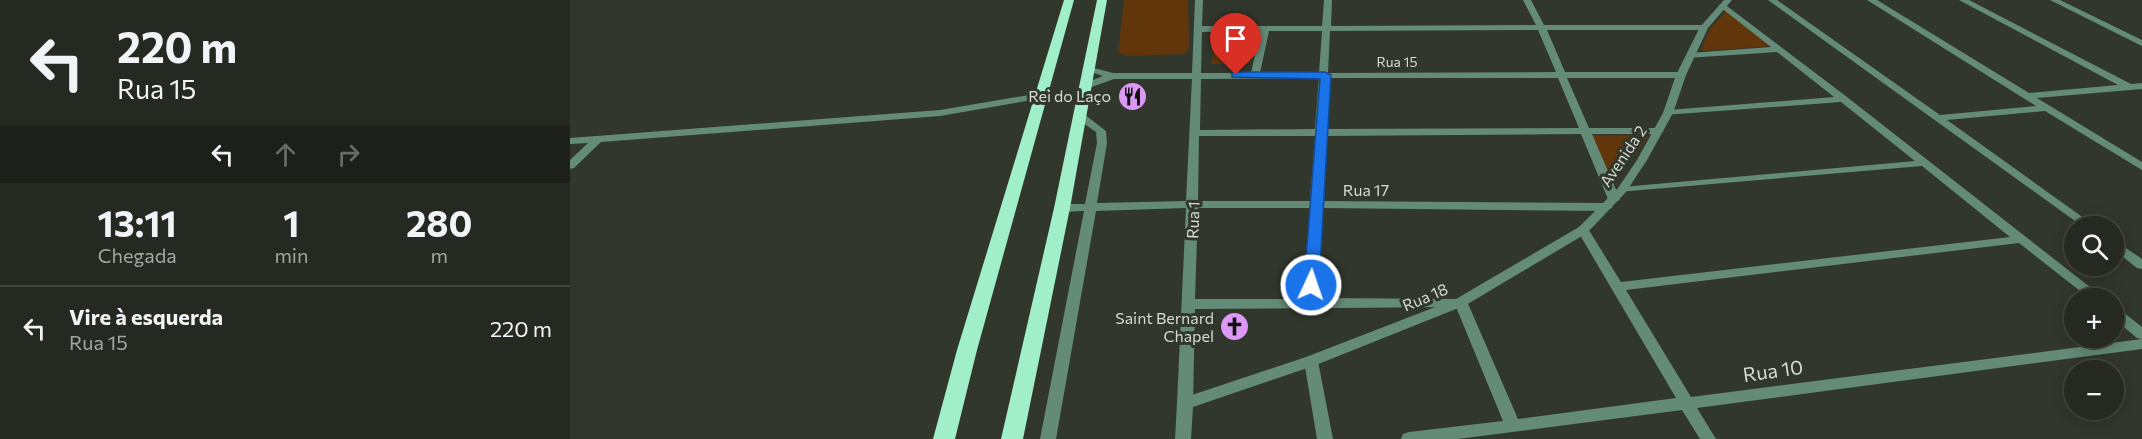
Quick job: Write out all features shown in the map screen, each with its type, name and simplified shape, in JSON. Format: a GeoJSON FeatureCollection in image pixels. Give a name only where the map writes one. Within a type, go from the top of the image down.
{"type":"FeatureCollection","features":[{"type":"Feature","properties":{"kind":"highway"},"geometry":{"type":"LineString","coordinates":[[944,439],[967,350],[1067,7],[1072,8],[1075,0]]}},
{"type":"Feature","properties":{"kind":"highway"},"geometry":{"type":"LineString","coordinates":[[1012,439],[1088,78],[1099,3]]}},
{"type":"Feature","properties":{"kind":"street","name":"Rua 1"},"geometry":{"type":"LineString","coordinates":[[1183,439],[1190,304],[1199,0]]}},
{"type":"Feature","properties":{"kind":"street"},"geometry":{"type":"LineString","coordinates":[[1310,304],[1328,0]]}},
{"type":"Feature","properties":{"kind":"street"},"geometry":{"type":"LineString","coordinates":[[1527,0],[1541,27],[1585,132],[1610,203]]}},
{"type":"Feature","properties":{"kind":"street"},"geometry":{"type":"LineString","coordinates":[[1772,0],[2075,216]]}},
{"type":"Feature","properties":{"kind":"street"},"geometry":{"type":"LineString","coordinates":[[1871,0],[2142,167]]}},
{"type":"Feature","properties":{"kind":"street"},"geometry":{"type":"LineString","coordinates":[[1963,0],[2128,87]]}},
{"type":"Feature","properties":{"kind":"street"},"geometry":{"type":"LineString","coordinates":[[2054,0],[2142,43]]}},
{"type":"Feature","properties":{"kind":"street"},"geometry":{"type":"LineString","coordinates":[[1726,3],[1780,49],[2084,288]]}},
{"type":"Feature","properties":{"kind":"street","name":"Avenida 2"},"geometry":{"type":"LineString","coordinates":[[1461,302],[1582,231],[1622,190],[1659,131],[1681,75],[1704,27],[1726,3]]}},
{"type":"Feature","properties":{"kind":"street"},"geometry":{"type":"LineString","coordinates":[[1199,29],[1704,27]]}},
{"type":"Feature","properties":{"kind":"street"},"geometry":{"type":"LineString","coordinates":[[1255,75],[1265,28]]}},
{"type":"Feature","properties":{"kind":"street"},"geometry":{"type":"LineString","coordinates":[[1690,56],[1780,49]]}},
{"type":"Feature","properties":{"kind":"street","name":"Rua 15"},"geometry":{"type":"LineString","coordinates":[[1113,76],[1681,75]]}},
{"type":"Feature","properties":{"kind":"street"},"geometry":{"type":"LineString","coordinates":[[1088,78],[1113,76]]}},
{"type":"Feature","properties":{"kind":"street"},"geometry":{"type":"LineString","coordinates":[[1088,78],[1113,76]]}},
{"type":"Feature","properties":{"kind":"street"},"geometry":{"type":"LineString","coordinates":[[2028,96],[2142,86]]}},
{"type":"Feature","properties":{"kind":"street"},"geometry":{"type":"LineString","coordinates":[[570,141],[940,113],[1041,96]]}},
{"type":"Feature","properties":{"kind":"street"},"geometry":{"type":"LineString","coordinates":[[1668,113],[1844,99]]}},
{"type":"Feature","properties":{"kind":"street"},"geometry":{"type":"LineString","coordinates":[[1938,118],[2047,108]]}},
{"type":"Feature","properties":{"kind":"street"},"geometry":{"type":"LineString","coordinates":[[1048,439],[1102,137],[1095,126],[1080,116]]}},
{"type":"Feature","properties":{"kind":"street"},"geometry":{"type":"LineString","coordinates":[[1195,133],[1659,131]]}},
{"type":"Feature","properties":{"kind":"street"},"geometry":{"type":"LineString","coordinates":[[570,166],[598,139]]}},
{"type":"Feature","properties":{"kind":"street"},"geometry":{"type":"LineString","coordinates":[[2127,158],[2142,156]]}},
{"type":"Feature","properties":{"kind":"street"},"geometry":{"type":"LineString","coordinates":[[1622,190],[1924,163]]}},
{"type":"Feature","properties":{"kind":"street","name":"Rua 17"},"geometry":{"type":"LineString","coordinates":[[1062,208],[1193,204],[1316,207],[1610,203]]}},
{"type":"Feature","properties":{"kind":"street"},"geometry":{"type":"LineString","coordinates":[[1582,231],[1708,439]]}},
{"type":"Feature","properties":{"kind":"street"},"geometry":{"type":"LineString","coordinates":[[1616,287],[2022,240]]}},
{"type":"Feature","properties":{"kind":"street"},"geometry":{"type":"LineString","coordinates":[[2124,252],[2142,265]]}},
{"type":"Feature","properties":{"kind":"street"},"geometry":{"type":"LineString","coordinates":[[1461,302],[1513,426]]}},
{"type":"Feature","properties":{"kind":"street","name":"Rua 18"},"geometry":{"type":"LineString","coordinates":[[1190,304],[1461,302]]}},
{"type":"Feature","properties":{"kind":"street","name":"Rua 18"},"geometry":{"type":"LineString","coordinates":[[1185,403],[1311,361],[1461,302]]}},
{"type":"Feature","properties":{"kind":"street"},"geometry":{"type":"LineString","coordinates":[[2124,320],[2142,334]]}},
{"type":"Feature","properties":{"kind":"street","name":"Rua 10"},"geometry":{"type":"LineString","coordinates":[[1409,439],[2142,344]]}},
{"type":"Feature","properties":{"kind":"street"},"geometry":{"type":"LineString","coordinates":[[1311,361],[1325,439]]}},
{"type":"Feature","properties":{"kind":"shaded area"},"geometry":{"type":"Polygon","coordinates":[[[1124,0],[1188,0],[1189,49],[1184,54],[1126,56],[1118,52],[1124,0]]]}},
{"type":"Feature","properties":{"kind":"shaded area"},"geometry":{"type":"Polygon","coordinates":[[[1725,12],[1731,12],[1771,46],[1705,51],[1701,49],[1710,29],[1725,12]]]}},
{"type":"Feature","properties":{"kind":"shaded area"},"geometry":{"type":"Polygon","coordinates":[[[1217,39],[1255,39],[1249,64],[1211,64],[1217,39]]]}},
{"type":"Feature","properties":{"kind":"shaded area"},"geometry":{"type":"Polygon","coordinates":[[[1589,135],[1649,136],[1609,189],[1589,135]]]}},
{"type":"Feature","properties":{"kind":"place","name":"Rei do Laço"},"geometry":{"type":"Point","coordinates":[1132,96]}},
{"type":"Feature","properties":{"kind":"place","name":"Saint Bernard Chapel"},"geometry":{"type":"Point","coordinates":[1235,327]}},
{"type":"Feature","properties":{"kind":"route"},"geometry":{"type":"LineString","coordinates":[[1236,75],[1325,75],[1311,285]]}}]}
